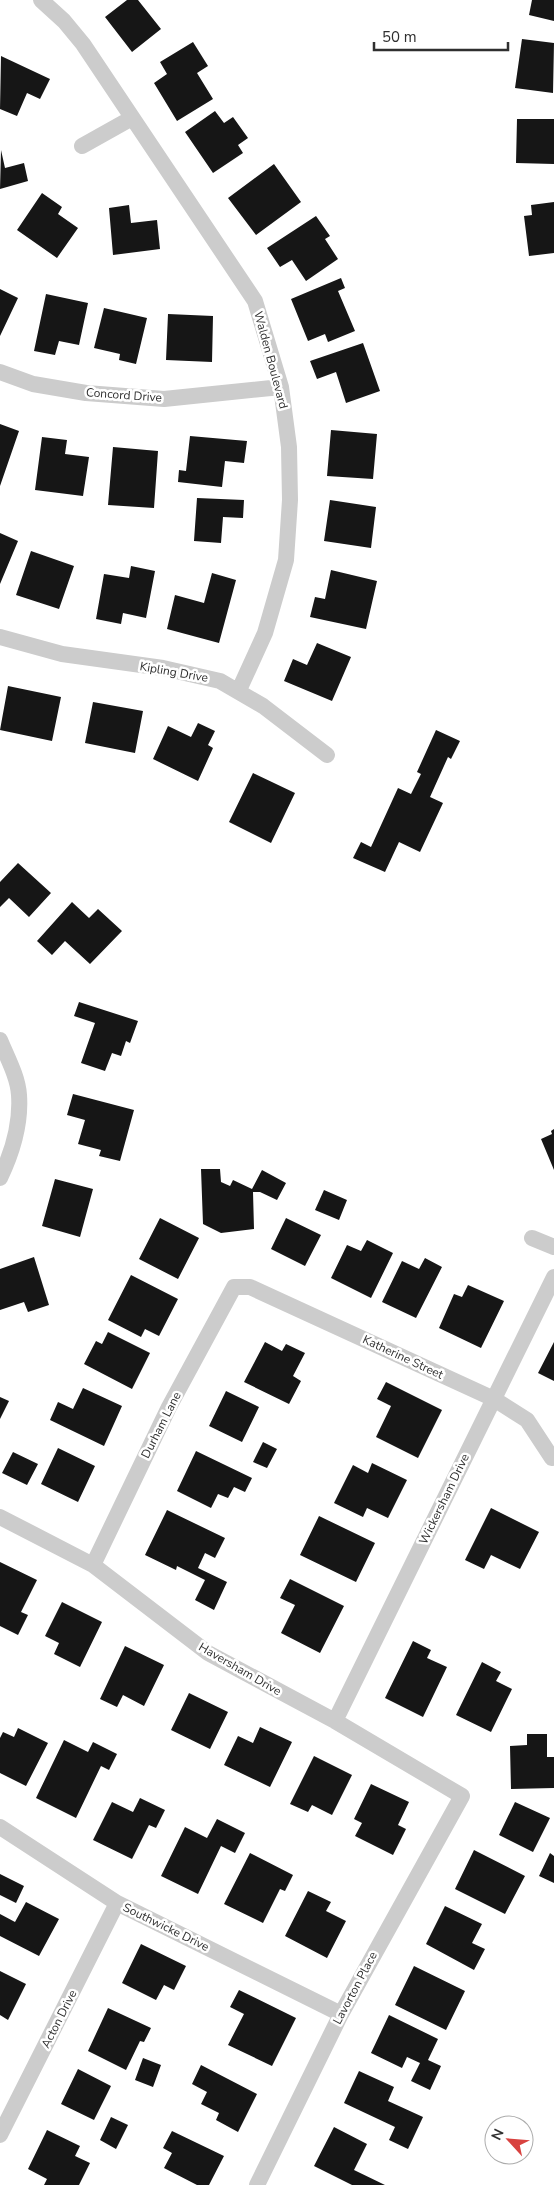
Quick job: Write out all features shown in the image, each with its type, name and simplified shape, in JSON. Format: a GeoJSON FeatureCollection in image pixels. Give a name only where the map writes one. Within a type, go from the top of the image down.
{"type":"FeatureCollection","features":[{"type":"Feature","properties":{"kind":"street","name":"Walden Boulevard"},"geometry":{"type":"LineString","coordinates":[[41,0],[64,21],[83,44],[255,302],[281,387],[289,447],[290,500],[286,560],[265,633],[239,690]]}},
{"type":"Feature","properties":{"kind":"street"},"geometry":{"type":"LineString","coordinates":[[82,146],[132,118]]}},
{"type":"Feature","properties":{"kind":"street","name":"Concord Drive"},"geometry":{"type":"LineString","coordinates":[[0,372],[33,384],[86,393],[164,399],[281,387]]}},
{"type":"Feature","properties":{"kind":"street","name":"Kipling Drive"},"geometry":{"type":"LineString","coordinates":[[0,637],[62,654],[163,668],[220,681],[239,690],[327,755]]}},
{"type":"Feature","properties":{"kind":"street"},"geometry":{"type":"LineString","coordinates":[[0,1040],[19,1094],[18,1121],[6,1165],[0,1178]]}},
{"type":"Feature","properties":{"kind":"street"},"geometry":{"type":"LineString","coordinates":[[532,1238],[554,1247]]}},
{"type":"Feature","properties":{"kind":"street","name":"Wickersham Drive"},"geometry":{"type":"LineString","coordinates":[[334,1721],[554,1277]]}},
{"type":"Feature","properties":{"kind":"street","name":"Katherine Street"},"geometry":{"type":"LineString","coordinates":[[234,1287],[250,1287],[494,1399],[527,1420],[552,1458]]}},
{"type":"Feature","properties":{"kind":"street","name":"Durham Lane"},"geometry":{"type":"LineString","coordinates":[[93,1565],[169,1407],[234,1287]]}},
{"type":"Feature","properties":{"kind":"street","name":"Haversham Drive"},"geometry":{"type":"LineString","coordinates":[[0,1517],[93,1565],[208,1653],[334,1721],[462,1796]]}},
{"type":"Feature","properties":{"kind":"street","name":"Lavorton Place"},"geometry":{"type":"LineString","coordinates":[[257,2185],[341,2014],[462,1796]]}},
{"type":"Feature","properties":{"kind":"street","name":"Southwicke Drive"},"geometry":{"type":"LineString","coordinates":[[0,1827],[117,1903],[341,2014]]}},
{"type":"Feature","properties":{"kind":"street","name":"Acton Drive"},"geometry":{"type":"LineString","coordinates":[[0,2135],[117,1903]]}},
{"type":"Feature","properties":{"kind":"building"},"geometry":{"type":"Polygon","coordinates":[[[127,0],[138,0],[161,29],[132,52],[105,17],[127,0]]]}},
{"type":"Feature","properties":{"kind":"building"},"geometry":{"type":"Polygon","coordinates":[[[532,0],[554,0],[554,21],[529,15],[532,0]]]}},
{"type":"Feature","properties":{"kind":"building"},"geometry":{"type":"Polygon","coordinates":[[[522,39],[554,43],[553,93],[515,88],[522,39]]]}},
{"type":"Feature","properties":{"kind":"building"},"geometry":{"type":"Polygon","coordinates":[[[193,42],[208,66],[197,73],[213,99],[177,121],[154,83],[167,74],[160,62],[193,42]]]}},
{"type":"Feature","properties":{"kind":"building"},"geometry":{"type":"Polygon","coordinates":[[[1,56],[50,79],[40,99],[27,93],[17,116],[0,109],[1,56]]]}},
{"type":"Feature","properties":{"kind":"building"},"geometry":{"type":"Polygon","coordinates":[[[215,111],[224,123],[233,117],[248,138],[238,145],[243,153],[213,173],[185,132],[215,111]]]}},
{"type":"Feature","properties":{"kind":"building"},"geometry":{"type":"Polygon","coordinates":[[[517,119],[554,119],[554,164],[516,163],[517,119]]]}},
{"type":"Feature","properties":{"kind":"building"},"geometry":{"type":"Polygon","coordinates":[[[1,150],[5,168],[24,163],[28,181],[0,189],[1,150]]]}},
{"type":"Feature","properties":{"kind":"building"},"geometry":{"type":"Polygon","coordinates":[[[274,164],[301,202],[256,235],[228,198],[274,164]]]}},
{"type":"Feature","properties":{"kind":"building"},"geometry":{"type":"Polygon","coordinates":[[[42,193],[62,207],[58,214],[78,228],[57,258],[17,230],[42,193]]]}},
{"type":"Feature","properties":{"kind":"building"},"geometry":{"type":"Polygon","coordinates":[[[554,202],[554,253],[529,256],[524,216],[532,215],[531,205],[554,202]]]}},
{"type":"Feature","properties":{"kind":"building"},"geometry":{"type":"Polygon","coordinates":[[[129,205],[131,223],[157,220],[160,249],[113,255],[109,208],[129,205]]]}},
{"type":"Feature","properties":{"kind":"building"},"geometry":{"type":"Polygon","coordinates":[[[316,216],[330,236],[325,239],[338,259],[306,281],[292,260],[280,267],[267,248],[316,216]]]}},
{"type":"Feature","properties":{"kind":"building"},"geometry":{"type":"Polygon","coordinates":[[[341,278],[345,288],[338,291],[355,331],[328,342],[325,334],[308,341],[291,299],[341,278]]]}},
{"type":"Feature","properties":{"kind":"building"},"geometry":{"type":"Polygon","coordinates":[[[0,289],[18,298],[0,336],[0,289]]]}},
{"type":"Feature","properties":{"kind":"building"},"geometry":{"type":"Polygon","coordinates":[[[46,294],[88,303],[79,345],[59,341],[55,355],[34,351],[46,294]]]}},
{"type":"Feature","properties":{"kind":"building"},"geometry":{"type":"Polygon","coordinates":[[[104,308],[147,318],[136,364],[119,360],[120,354],[94,348],[104,308]]]}},
{"type":"Feature","properties":{"kind":"building"},"geometry":{"type":"Polygon","coordinates":[[[168,314],[213,316],[212,362],[166,360],[168,314]]]}},
{"type":"Feature","properties":{"kind":"building"},"geometry":{"type":"Polygon","coordinates":[[[363,343],[380,391],[346,403],[336,372],[317,379],[310,361],[363,343]]]}},
{"type":"Feature","properties":{"kind":"building"},"geometry":{"type":"Polygon","coordinates":[[[0,424],[19,431],[0,486],[0,424]]]}},
{"type":"Feature","properties":{"kind":"building"},"geometry":{"type":"Polygon","coordinates":[[[331,430],[377,434],[373,479],[327,476],[331,430]]]}},
{"type":"Feature","properties":{"kind":"building"},"geometry":{"type":"Polygon","coordinates":[[[190,436],[247,441],[244,463],[225,461],[222,487],[178,482],[179,470],[186,471],[190,436]]]}},
{"type":"Feature","properties":{"kind":"building"},"geometry":{"type":"Polygon","coordinates":[[[42,437],[67,440],[65,454],[89,457],[83,496],[35,490],[42,437]]]}},
{"type":"Feature","properties":{"kind":"building"},"geometry":{"type":"Polygon","coordinates":[[[113,447],[158,451],[154,508],[108,505],[113,447]]]}},
{"type":"Feature","properties":{"kind":"building"},"geometry":{"type":"Polygon","coordinates":[[[197,498],[244,500],[243,518],[223,517],[221,543],[194,541],[197,498]]]}},
{"type":"Feature","properties":{"kind":"building"},"geometry":{"type":"Polygon","coordinates":[[[330,500],[376,507],[371,548],[324,541],[330,500]]]}},
{"type":"Feature","properties":{"kind":"building"},"geometry":{"type":"Polygon","coordinates":[[[0,533],[18,541],[0,584],[0,533]]]}},
{"type":"Feature","properties":{"kind":"building"},"geometry":{"type":"Polygon","coordinates":[[[31,551],[74,566],[59,609],[16,595],[31,551]]]}},
{"type":"Feature","properties":{"kind":"building"},"geometry":{"type":"Polygon","coordinates":[[[131,566],[155,571],[146,618],[123,613],[121,624],[96,619],[104,574],[129,578],[131,566]]]}},
{"type":"Feature","properties":{"kind":"building"},"geometry":{"type":"Polygon","coordinates":[[[331,570],[377,581],[366,629],[310,617],[315,597],[325,599],[331,570]]]}},
{"type":"Feature","properties":{"kind":"building"},"geometry":{"type":"Polygon","coordinates":[[[212,573],[236,580],[219,643],[167,629],[175,595],[204,603],[212,573]]]}},
{"type":"Feature","properties":{"kind":"building"},"geometry":{"type":"Polygon","coordinates":[[[317,643],[351,657],[332,701],[284,681],[293,659],[307,665],[317,643]]]}},
{"type":"Feature","properties":{"kind":"building"},"geometry":{"type":"Polygon","coordinates":[[[8,686],[61,697],[52,741],[0,730],[8,686]]]}},
{"type":"Feature","properties":{"kind":"building"},"geometry":{"type":"Polygon","coordinates":[[[93,702],[143,711],[135,753],[85,743],[93,702]]]}},
{"type":"Feature","properties":{"kind":"building"},"geometry":{"type":"Polygon","coordinates":[[[198,723],[215,731],[208,745],[213,748],[198,781],[153,759],[168,726],[191,737],[198,723]]]}},
{"type":"Feature","properties":{"kind":"building"},"geometry":{"type":"Polygon","coordinates":[[[436,730],[460,741],[451,759],[448,757],[430,797],[443,803],[420,852],[399,842],[385,872],[353,858],[361,842],[371,847],[398,788],[411,794],[421,774],[417,772],[436,730]]]}},
{"type":"Feature","properties":{"kind":"building"},"geometry":{"type":"Polygon","coordinates":[[[253,773],[295,793],[271,843],[229,822],[253,773]]]}},
{"type":"Feature","properties":{"kind":"building"},"geometry":{"type":"Polygon","coordinates":[[[18,863],[51,893],[29,917],[9,898],[0,907],[0,882],[18,863]]]}},
{"type":"Feature","properties":{"kind":"building"},"geometry":{"type":"Polygon","coordinates":[[[72,902],[89,918],[98,909],[122,931],[90,964],[65,941],[52,955],[37,941],[72,902]]]}},
{"type":"Feature","properties":{"kind":"building"},"geometry":{"type":"Polygon","coordinates":[[[79,1002],[138,1021],[130,1043],[126,1041],[121,1056],[112,1053],[105,1071],[81,1063],[95,1023],[74,1016],[79,1002]]]}},
{"type":"Feature","properties":{"kind":"building"},"geometry":{"type":"Polygon","coordinates":[[[73,1094],[134,1110],[120,1161],[99,1156],[101,1150],[78,1144],[85,1120],[67,1115],[73,1094]]]}},
{"type":"Feature","properties":{"kind":"building"},"geometry":{"type":"Polygon","coordinates":[[[554,1129],[554,1170],[541,1139],[552,1134],[551,1131],[554,1129]]]}},
{"type":"Feature","properties":{"kind":"building"},"geometry":{"type":"Polygon","coordinates":[[[201,1169],[220,1169],[221,1182],[230,1186],[233,1180],[252,1189],[262,1170],[286,1183],[277,1200],[260,1192],[253,1192],[254,1229],[221,1233],[203,1224],[201,1169]]]}},
{"type":"Feature","properties":{"kind":"building"},"geometry":{"type":"Polygon","coordinates":[[[55,1179],[93,1189],[80,1237],[42,1226],[55,1179]]]}},
{"type":"Feature","properties":{"kind":"building"},"geometry":{"type":"Polygon","coordinates":[[[324,1190],[347,1200],[339,1220],[315,1210],[324,1190]]]}},
{"type":"Feature","properties":{"kind":"building"},"geometry":{"type":"Polygon","coordinates":[[[160,1218],[199,1238],[178,1279],[139,1259],[160,1218]]]}},
{"type":"Feature","properties":{"kind":"building"},"geometry":{"type":"Polygon","coordinates":[[[286,1218],[321,1235],[305,1266],[271,1249],[286,1218]]]}},
{"type":"Feature","properties":{"kind":"building"},"geometry":{"type":"Polygon","coordinates":[[[367,1240],[393,1253],[371,1298],[331,1278],[347,1245],[361,1251],[367,1240]]]}},
{"type":"Feature","properties":{"kind":"building"},"geometry":{"type":"Polygon","coordinates":[[[34,1257],[49,1305],[28,1312],[24,1302],[0,1310],[0,1269],[34,1257]]]}},
{"type":"Feature","properties":{"kind":"building"},"geometry":{"type":"Polygon","coordinates":[[[425,1258],[442,1267],[416,1318],[382,1302],[402,1261],[419,1269],[425,1258]]]}},
{"type":"Feature","properties":{"kind":"building"},"geometry":{"type":"Polygon","coordinates":[[[131,1275],[178,1299],[159,1336],[145,1329],[141,1337],[108,1320],[131,1275]]]}},
{"type":"Feature","properties":{"kind":"building"},"geometry":{"type":"Polygon","coordinates":[[[468,1285],[504,1301],[481,1348],[439,1328],[454,1294],[462,1297],[468,1285]]]}},
{"type":"Feature","properties":{"kind":"building"},"geometry":{"type":"Polygon","coordinates":[[[108,1332],[150,1353],[132,1389],[84,1364],[96,1341],[102,1344],[108,1332]]]}},
{"type":"Feature","properties":{"kind":"building"},"geometry":{"type":"Polygon","coordinates":[[[265,1342],[282,1351],[286,1344],[305,1353],[293,1376],[301,1381],[289,1404],[244,1382],[265,1342]]]}},
{"type":"Feature","properties":{"kind":"building"},"geometry":{"type":"Polygon","coordinates":[[[554,1342],[554,1381],[538,1373],[554,1342]]]}},
{"type":"Feature","properties":{"kind":"building"},"geometry":{"type":"Polygon","coordinates":[[[386,1382],[442,1410],[418,1458],[376,1437],[391,1406],[377,1399],[386,1382]]]}},
{"type":"Feature","properties":{"kind":"building"},"geometry":{"type":"Polygon","coordinates":[[[83,1388],[122,1406],[104,1446],[50,1420],[58,1402],[73,1409],[83,1388]]]}},
{"type":"Feature","properties":{"kind":"building"},"geometry":{"type":"Polygon","coordinates":[[[226,1391],[259,1407],[242,1442],[209,1426],[226,1391]]]}},
{"type":"Feature","properties":{"kind":"building"},"geometry":{"type":"Polygon","coordinates":[[[0,1397],[9,1401],[0,1419],[0,1397]]]}},
{"type":"Feature","properties":{"kind":"building"},"geometry":{"type":"Polygon","coordinates":[[[263,1442],[277,1449],[267,1468],[253,1462],[263,1442]]]}},
{"type":"Feature","properties":{"kind":"building"},"geometry":{"type":"Polygon","coordinates":[[[58,1448],[95,1466],[78,1502],[41,1484],[58,1448]]]}},
{"type":"Feature","properties":{"kind":"building"},"geometry":{"type":"Polygon","coordinates":[[[196,1451],[252,1478],[245,1492],[234,1487],[228,1498],[218,1494],[211,1508],[177,1491],[196,1451]]]}},
{"type":"Feature","properties":{"kind":"building"},"geometry":{"type":"Polygon","coordinates":[[[13,1452],[38,1464],[27,1485],[2,1473],[13,1452]]]}},
{"type":"Feature","properties":{"kind":"building"},"geometry":{"type":"Polygon","coordinates":[[[372,1463],[407,1480],[388,1518],[367,1508],[363,1517],[334,1503],[353,1465],[368,1473],[372,1463]]]}},
{"type":"Feature","properties":{"kind":"building"},"geometry":{"type":"Polygon","coordinates":[[[491,1508],[539,1532],[520,1569],[491,1555],[484,1569],[465,1560],[491,1508]]]}},
{"type":"Feature","properties":{"kind":"building"},"geometry":{"type":"Polygon","coordinates":[[[167,1510],[225,1538],[215,1558],[205,1553],[198,1568],[227,1582],[214,1610],[195,1600],[205,1580],[177,1566],[176,1570],[145,1555],[167,1510]]]}},
{"type":"Feature","properties":{"kind":"building"},"geometry":{"type":"Polygon","coordinates":[[[319,1516],[375,1543],[356,1582],[300,1555],[319,1516]]]}},
{"type":"Feature","properties":{"kind":"building"},"geometry":{"type":"Polygon","coordinates":[[[0,1562],[37,1580],[21,1612],[28,1615],[18,1635],[0,1626],[0,1562]]]}},
{"type":"Feature","properties":{"kind":"building"},"geometry":{"type":"Polygon","coordinates":[[[290,1579],[344,1606],[320,1653],[281,1633],[295,1605],[280,1598],[290,1579]]]}},
{"type":"Feature","properties":{"kind":"building"},"geometry":{"type":"Polygon","coordinates":[[[62,1602],[102,1622],[80,1667],[54,1654],[59,1643],[45,1636],[62,1602]]]}},
{"type":"Feature","properties":{"kind":"building"},"geometry":{"type":"Polygon","coordinates":[[[413,1641],[431,1650],[427,1658],[447,1667],[423,1717],[385,1698],[413,1641]]]}},
{"type":"Feature","properties":{"kind":"building"},"geometry":{"type":"Polygon","coordinates":[[[125,1646],[164,1665],[144,1706],[123,1695],[117,1707],[100,1699],[125,1646]]]}},
{"type":"Feature","properties":{"kind":"building"},"geometry":{"type":"Polygon","coordinates":[[[482,1662],[501,1672],[496,1681],[512,1689],[491,1732],[456,1715],[482,1662]]]}},
{"type":"Feature","properties":{"kind":"building"},"geometry":{"type":"Polygon","coordinates":[[[189,1693],[228,1712],[210,1749],[171,1730],[189,1693]]]}},
{"type":"Feature","properties":{"kind":"building"},"geometry":{"type":"Polygon","coordinates":[[[260,1727],[292,1742],[270,1787],[224,1765],[238,1736],[253,1743],[260,1727]]]}},
{"type":"Feature","properties":{"kind":"building"},"geometry":{"type":"Polygon","coordinates":[[[18,1728],[48,1743],[26,1786],[0,1773],[0,1738],[3,1732],[14,1737],[18,1728]]]}},
{"type":"Feature","properties":{"kind":"building"},"geometry":{"type":"Polygon","coordinates":[[[527,1734],[547,1734],[547,1757],[554,1757],[554,1788],[511,1789],[510,1746],[527,1745],[527,1734]]]}},
{"type":"Feature","properties":{"kind":"building"},"geometry":{"type":"Polygon","coordinates":[[[64,1740],[88,1752],[93,1742],[117,1754],[109,1770],[101,1766],[76,1818],[36,1798],[64,1740]]]}},
{"type":"Feature","properties":{"kind":"building"},"geometry":{"type":"Polygon","coordinates":[[[314,1756],[352,1775],[332,1815],[312,1805],[308,1812],[290,1804],[314,1756]]]}},
{"type":"Feature","properties":{"kind":"building"},"geometry":{"type":"Polygon","coordinates":[[[371,1784],[409,1802],[398,1825],[406,1829],[393,1855],[355,1836],[362,1823],[354,1819],[371,1784]]]}},
{"type":"Feature","properties":{"kind":"building"},"geometry":{"type":"Polygon","coordinates":[[[140,1798],[165,1810],[156,1828],[149,1825],[132,1859],[93,1840],[112,1802],[133,1812],[140,1798]]]}},
{"type":"Feature","properties":{"kind":"building"},"geometry":{"type":"Polygon","coordinates":[[[515,1802],[550,1818],[533,1852],[499,1835],[515,1802]]]}},
{"type":"Feature","properties":{"kind":"building"},"geometry":{"type":"Polygon","coordinates":[[[217,1819],[245,1833],[235,1853],[221,1846],[198,1894],[161,1876],[185,1827],[207,1838],[217,1819]]]}},
{"type":"Feature","properties":{"kind":"building"},"geometry":{"type":"Polygon","coordinates":[[[474,1850],[525,1876],[505,1914],[455,1889],[474,1850]]]}},
{"type":"Feature","properties":{"kind":"building"},"geometry":{"type":"Polygon","coordinates":[[[250,1853],[293,1875],[285,1891],[280,1889],[263,1923],[224,1904],[250,1853]]]}},
{"type":"Feature","properties":{"kind":"building"},"geometry":{"type":"Polygon","coordinates":[[[550,1853],[554,1856],[554,1883],[539,1876],[550,1853]]]}},
{"type":"Feature","properties":{"kind":"building"},"geometry":{"type":"Polygon","coordinates":[[[0,1874],[24,1886],[16,1903],[0,1895],[0,1874]]]}},
{"type":"Feature","properties":{"kind":"building"},"geometry":{"type":"Polygon","coordinates":[[[308,1891],[331,1902],[326,1911],[346,1921],[327,1958],[285,1936],[308,1891]]]}},
{"type":"Feature","properties":{"kind":"building"},"geometry":{"type":"Polygon","coordinates":[[[26,1902],[59,1919],[39,1956],[0,1936],[0,1914],[15,1922],[26,1902]]]}},
{"type":"Feature","properties":{"kind":"building"},"geometry":{"type":"Polygon","coordinates":[[[445,1906],[482,1924],[472,1943],[485,1949],[474,1970],[426,1944],[445,1906]]]}},
{"type":"Feature","properties":{"kind":"building"},"geometry":{"type":"Polygon","coordinates":[[[141,1944],[186,1966],[174,1990],[164,1985],[156,2000],[122,1983],[141,1944]]]}},
{"type":"Feature","properties":{"kind":"building"},"geometry":{"type":"Polygon","coordinates":[[[414,1966],[465,1991],[446,2030],[395,2005],[414,1966]]]}},
{"type":"Feature","properties":{"kind":"building"},"geometry":{"type":"Polygon","coordinates":[[[0,1971],[26,1984],[8,2020],[0,2015],[0,1971]]]}},
{"type":"Feature","properties":{"kind":"building"},"geometry":{"type":"Polygon","coordinates":[[[239,1990],[296,2018],[272,2066],[228,2045],[244,2014],[230,2007],[239,1990]]]}},
{"type":"Feature","properties":{"kind":"building"},"geometry":{"type":"Polygon","coordinates":[[[108,2008],[151,2028],[144,2042],[140,2041],[126,2070],[88,2051],[108,2008]]]}},
{"type":"Feature","properties":{"kind":"building"},"geometry":{"type":"Polygon","coordinates":[[[389,2015],[438,2039],[428,2060],[441,2066],[430,2090],[411,2081],[420,2063],[407,2057],[402,2068],[371,2053],[389,2015]]]}},
{"type":"Feature","properties":{"kind":"building"},"geometry":{"type":"Polygon","coordinates":[[[143,2058],[161,2065],[153,2087],[135,2080],[143,2058]]]}},
{"type":"Feature","properties":{"kind":"building"},"geometry":{"type":"Polygon","coordinates":[[[201,2065],[257,2094],[238,2132],[216,2120],[219,2113],[201,2104],[207,2092],[192,2084],[201,2065]]]}},
{"type":"Feature","properties":{"kind":"building"},"geometry":{"type":"Polygon","coordinates":[[[78,2069],[111,2086],[94,2120],[61,2104],[78,2069]]]}},
{"type":"Feature","properties":{"kind":"building"},"geometry":{"type":"Polygon","coordinates":[[[359,2071],[394,2087],[388,2101],[423,2117],[408,2149],[389,2140],[395,2127],[344,2103],[359,2071]]]}},
{"type":"Feature","properties":{"kind":"building"},"geometry":{"type":"Polygon","coordinates":[[[111,2117],[128,2125],[116,2149],[100,2140],[111,2117]]]}},
{"type":"Feature","properties":{"kind":"building"},"geometry":{"type":"Polygon","coordinates":[[[334,2127],[367,2144],[354,2170],[385,2185],[352,2185],[314,2166],[334,2127]]]}},
{"type":"Feature","properties":{"kind":"building"},"geometry":{"type":"Polygon","coordinates":[[[47,2130],[80,2146],[75,2156],[90,2163],[79,2185],[44,2185],[47,2179],[28,2169],[47,2130]]]}},
{"type":"Feature","properties":{"kind":"building"},"geometry":{"type":"Polygon","coordinates":[[[172,2131],[224,2156],[209,2185],[197,2185],[164,2168],[172,2153],[163,2148],[172,2131]]]}}]}
